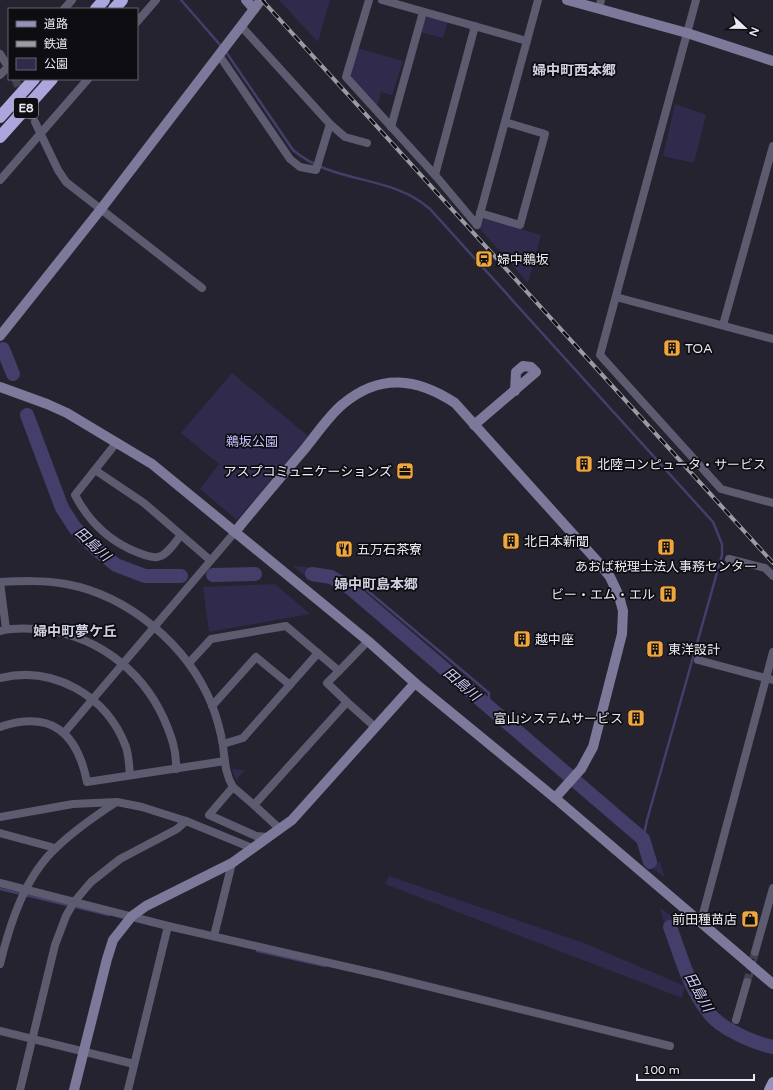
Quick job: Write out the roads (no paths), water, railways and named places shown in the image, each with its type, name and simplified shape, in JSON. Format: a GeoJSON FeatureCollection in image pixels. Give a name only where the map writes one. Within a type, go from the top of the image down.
{"type":"FeatureCollection","features":[{"type":"Feature","properties":{"kind":"highway"},"geometry":{"type":"LineString","coordinates":[[97,8],[104,0]]}},
{"type":"Feature","properties":{"kind":"highway"},"geometry":{"type":"LineString","coordinates":[[115,8],[122,0]]}},
{"type":"Feature","properties":{"kind":"highway","name":"E8"},"geometry":{"type":"LineString","coordinates":[[0,116],[33,80]]}},
{"type":"Feature","properties":{"kind":"highway","name":"E8"},"geometry":{"type":"LineString","coordinates":[[0,137],[51,80]]}},
{"type":"Feature","properties":{"kind":"main road"},"geometry":{"type":"LineString","coordinates":[[769,1090],[773,1082]]}},
{"type":"Feature","properties":{"kind":"street"},"geometry":{"type":"LineString","coordinates":[[65,8],[72,0]]}},
{"type":"Feature","properties":{"kind":"street"},"geometry":{"type":"LineString","coordinates":[[138,21],[156,0]]}},
{"type":"Feature","properties":{"kind":"street"},"geometry":{"type":"LineString","coordinates":[[246,0],[254,9]]}},
{"type":"Feature","properties":{"kind":"street"},"geometry":{"type":"LineString","coordinates":[[0,336],[100,210],[261,0]]}},
{"type":"Feature","properties":{"kind":"street"},"geometry":{"type":"LineString","coordinates":[[369,0],[346,77],[435,175],[477,225],[538,0]]}},
{"type":"Feature","properties":{"kind":"street"},"geometry":{"type":"LineString","coordinates":[[382,0],[401,3],[423,12],[527,41]]}},
{"type":"Feature","properties":{"kind":"street"},"geometry":{"type":"LineString","coordinates":[[567,0],[600,5],[773,61]]}},
{"type":"Feature","properties":{"kind":"street"},"geometry":{"type":"LineString","coordinates":[[696,0],[600,355],[720,489],[773,503]]}},
{"type":"Feature","properties":{"kind":"street"},"geometry":{"type":"LineString","coordinates":[[391,127],[423,12]]}},
{"type":"Feature","properties":{"kind":"street"},"geometry":{"type":"LineString","coordinates":[[241,26],[330,124],[345,138],[367,143]]}},
{"type":"Feature","properties":{"kind":"street"},"geometry":{"type":"LineString","coordinates":[[435,175],[475,26]]}},
{"type":"Feature","properties":{"kind":"street"},"geometry":{"type":"LineString","coordinates":[[0,54],[8,66]]}},
{"type":"Feature","properties":{"kind":"street"},"geometry":{"type":"LineString","coordinates":[[220,55],[290,159],[300,167],[316,170],[330,124]]}},
{"type":"Feature","properties":{"kind":"street"},"geometry":{"type":"LineString","coordinates":[[0,75],[8,68]]}},
{"type":"Feature","properties":{"kind":"street"},"geometry":{"type":"LineString","coordinates":[[0,180],[41,135],[87,80]]}},
{"type":"Feature","properties":{"kind":"street"},"geometry":{"type":"LineString","coordinates":[[35,122],[66,182],[202,288]]}},
{"type":"Feature","properties":{"kind":"street"},"geometry":{"type":"LineString","coordinates":[[480,214],[520,224],[545,134],[505,122]]}},
{"type":"Feature","properties":{"kind":"street"},"geometry":{"type":"LineString","coordinates":[[723,325],[773,146]]}},
{"type":"Feature","properties":{"kind":"street"},"geometry":{"type":"LineString","coordinates":[[616,297],[773,339]]}},
{"type":"Feature","properties":{"kind":"street"},"geometry":{"type":"LineString","coordinates":[[64,733],[343,404],[367,388],[387,382],[415,383],[436,391],[455,403],[598,562],[610,577],[619,596],[623,612],[622,634],[593,747],[588,760],[555,798]]}},
{"type":"Feature","properties":{"kind":"street"},"geometry":{"type":"LineString","coordinates":[[0,387],[47,404],[117,442],[152,464],[368,641],[415,683],[555,798],[773,984]]}},
{"type":"Feature","properties":{"kind":"street"},"geometry":{"type":"LineString","coordinates":[[474,425],[515,391]]}},
{"type":"Feature","properties":{"kind":"street"},"geometry":{"type":"LineString","coordinates":[[117,442],[75,495],[83,509],[97,526],[116,542],[140,554],[157,558],[166,553],[181,535]]}},
{"type":"Feature","properties":{"kind":"street"},"geometry":{"type":"LineString","coordinates":[[95,470],[144,503],[210,560]]}},
{"type":"Feature","properties":{"kind":"street"},"geometry":{"type":"LineString","coordinates":[[730,559],[765,568],[773,576]]}},
{"type":"Feature","properties":{"kind":"street"},"geometry":{"type":"LineString","coordinates":[[176,768],[174,746],[161,711],[150,692],[123,664],[105,650],[85,640],[68,634],[49,630],[3,630],[0,582],[46,581],[68,584],[92,591],[115,601],[154,628],[174,646],[189,663],[212,706],[223,744],[227,777],[233,787],[280,829]]}},
{"type":"Feature","properties":{"kind":"street"},"geometry":{"type":"LineString","coordinates":[[189,663],[212,639],[286,626],[339,671]]}},
{"type":"Feature","properties":{"kind":"street"},"geometry":{"type":"LineString","coordinates":[[368,641],[327,683],[376,727]]}},
{"type":"Feature","properties":{"kind":"street"},"geometry":{"type":"LineString","coordinates":[[697,920],[703,914],[770,679],[773,652]]}},
{"type":"Feature","properties":{"kind":"street"},"geometry":{"type":"LineString","coordinates":[[223,744],[243,738],[318,653]]}},
{"type":"Feature","properties":{"kind":"street"},"geometry":{"type":"LineString","coordinates":[[212,706],[256,657],[290,685]]}},
{"type":"Feature","properties":{"kind":"street"},"geometry":{"type":"LineString","coordinates":[[698,660],[770,679]]}},
{"type":"Feature","properties":{"kind":"street"},"geometry":{"type":"LineString","coordinates":[[0,678],[31,675],[48,678],[68,684],[93,699],[106,712],[118,728],[126,749],[130,775]]}},
{"type":"Feature","properties":{"kind":"street"},"geometry":{"type":"LineString","coordinates":[[74,1090],[113,940],[132,916],[146,906],[232,862],[292,820],[415,683]]}},
{"type":"Feature","properties":{"kind":"street"},"geometry":{"type":"LineString","coordinates":[[254,805],[347,702]]}},
{"type":"Feature","properties":{"kind":"street"},"geometry":{"type":"LineString","coordinates":[[0,727],[16,722],[35,721],[53,726],[64,733],[78,752],[83,762],[87,782],[225,761]]}},
{"type":"Feature","properties":{"kind":"street"},"geometry":{"type":"LineString","coordinates":[[203,828],[208,815],[233,787]]}},
{"type":"Feature","properties":{"kind":"street"},"geometry":{"type":"LineString","coordinates":[[0,817],[73,804],[117,802],[142,807],[186,821],[252,848]]}},
{"type":"Feature","properties":{"kind":"street"},"geometry":{"type":"LineString","coordinates":[[0,964],[3,938],[26,890],[55,848],[85,823],[117,802]]}},
{"type":"Feature","properties":{"kind":"street"},"geometry":{"type":"LineString","coordinates":[[208,815],[256,836],[268,837]]}},
{"type":"Feature","properties":{"kind":"street"},"geometry":{"type":"LineString","coordinates":[[20,1090],[55,945],[66,916],[74,902],[91,882],[120,859],[177,829],[186,821]]}},
{"type":"Feature","properties":{"kind":"street"},"geometry":{"type":"LineString","coordinates":[[0,833],[55,848]]}},
{"type":"Feature","properties":{"kind":"street"},"geometry":{"type":"LineString","coordinates":[[214,936],[232,862]]}},
{"type":"Feature","properties":{"kind":"street"},"geometry":{"type":"LineString","coordinates":[[0,883],[168,926],[382,974],[670,1046]]}},
{"type":"Feature","properties":{"kind":"street"},"geometry":{"type":"LineString","coordinates":[[755,952],[773,888]]}},
{"type":"Feature","properties":{"kind":"street"},"geometry":{"type":"LineString","coordinates":[[128,1090],[168,926]]}},
{"type":"Feature","properties":{"kind":"street"},"geometry":{"type":"LineString","coordinates":[[736,1020],[747,982]]}},
{"type":"Feature","properties":{"kind":"street"},"geometry":{"type":"LineString","coordinates":[[0,1031],[134,1064]]}},
{"type":"Feature","properties":{"kind":"waterway"},"geometry":{"type":"LineString","coordinates":[[181,0],[221,46]]}},
{"type":"Feature","properties":{"kind":"waterway"},"geometry":{"type":"LineString","coordinates":[[226,52],[293,150],[309,161],[326,169],[398,190],[415,198],[430,209],[713,522],[722,544],[722,555],[647,820],[643,839]]}},
{"type":"Feature","properties":{"kind":"waterway","name":"田島川"},"geometry":{"type":"LineString","coordinates":[[3,349],[13,374]]}},
{"type":"Feature","properties":{"kind":"waterway","name":"田島川"},"geometry":{"type":"LineString","coordinates":[[27,415],[62,508],[75,528],[96,549],[116,565],[145,576],[181,576]]}},
{"type":"Feature","properties":{"kind":"waterway","name":"田島川"},"geometry":{"type":"LineString","coordinates":[[213,575],[255,574]]}},
{"type":"Feature","properties":{"kind":"waterway","name":"田島川"},"geometry":{"type":"LineString","coordinates":[[312,574],[331,577],[350,588],[643,839],[650,862]]}},
{"type":"Feature","properties":{"kind":"waterway"},"geometry":{"type":"LineString","coordinates":[[350,588],[358,584],[362,586],[489,693],[489,699],[486,704]]}},
{"type":"Feature","properties":{"kind":"waterway"},"geometry":{"type":"LineString","coordinates":[[0,889],[109,915]]}},
{"type":"Feature","properties":{"kind":"waterway","name":"田島川"},"geometry":{"type":"LineString","coordinates":[[670,927],[696,993],[714,1019],[738,1034],[773,1047]]}},
{"type":"Feature","properties":{"kind":"waterway"},"geometry":{"type":"LineString","coordinates":[[257,951],[325,966]]}},
{"type":"Feature","properties":{"kind":"waterway"},"geometry":{"type":"LineString","coordinates":[[754,965],[758,952]]}},
{"type":"Feature","properties":{"kind":"waterway"},"geometry":{"type":"LineString","coordinates":[[750,982],[753,970]]}},
{"type":"Feature","properties":{"kind":"tunnel"},"geometry":{"type":"LineString","coordinates":[[15,80],[35,122]]}},
{"type":"Feature","properties":{"kind":"tunnel"},"geometry":{"type":"LineString","coordinates":[[747,982],[755,952]]}},
{"type":"Feature","properties":{"kind":"railway"},"geometry":{"type":"LineString","coordinates":[[262,0],[773,563]]}},
{"type":"Feature","properties":{"kind":"place","name":"婦中鵜坂"},"geometry":{"type":"Point","coordinates":[484,259]}},
{"type":"Feature","properties":{"kind":"place","name":"TOA"},"geometry":{"type":"Point","coordinates":[672,348]}},
{"type":"Feature","properties":{"kind":"place","name":"北陸コンピュータ・サービス"},"geometry":{"type":"Point","coordinates":[584,464]}},
{"type":"Feature","properties":{"kind":"place","name":"アスプコミュニケーションズ"},"geometry":{"type":"Point","coordinates":[405,471]}},
{"type":"Feature","properties":{"kind":"place","name":"北日本新聞"},"geometry":{"type":"Point","coordinates":[511,541]}},
{"type":"Feature","properties":{"kind":"place","name":"あおば税理士法人事務センター"},"geometry":{"type":"Point","coordinates":[666,547]}},
{"type":"Feature","properties":{"kind":"place","name":"五万石茶寮"},"geometry":{"type":"Point","coordinates":[344,549]}},
{"type":"Feature","properties":{"kind":"place","name":"ビー・エム・エル"},"geometry":{"type":"Point","coordinates":[668,594]}},
{"type":"Feature","properties":{"kind":"place","name":"越中座"},"geometry":{"type":"Point","coordinates":[522,639]}},
{"type":"Feature","properties":{"kind":"place","name":"東洋設計"},"geometry":{"type":"Point","coordinates":[655,649]}},
{"type":"Feature","properties":{"kind":"place","name":"富山システムサービス"},"geometry":{"type":"Point","coordinates":[636,718]}},
{"type":"Feature","properties":{"kind":"place","name":"前田種苗店"},"geometry":{"type":"Point","coordinates":[750,919]}},
{"type":"Feature","properties":{"kind":"district","name":"婦中町西本郷"},"geometry":{"type":"Point","coordinates":[574,70]}},
{"type":"Feature","properties":{"kind":"district","name":"婦中町島本郷"},"geometry":{"type":"Point","coordinates":[376,584]}},
{"type":"Feature","properties":{"kind":"district","name":"婦中町夢ケ丘"},"geometry":{"type":"Point","coordinates":[75,631]}},
{"type":"Feature","properties":{"kind":"park label","name":"鵜坂公園"},"geometry":{"type":"Point","coordinates":[252,441]}}]}
